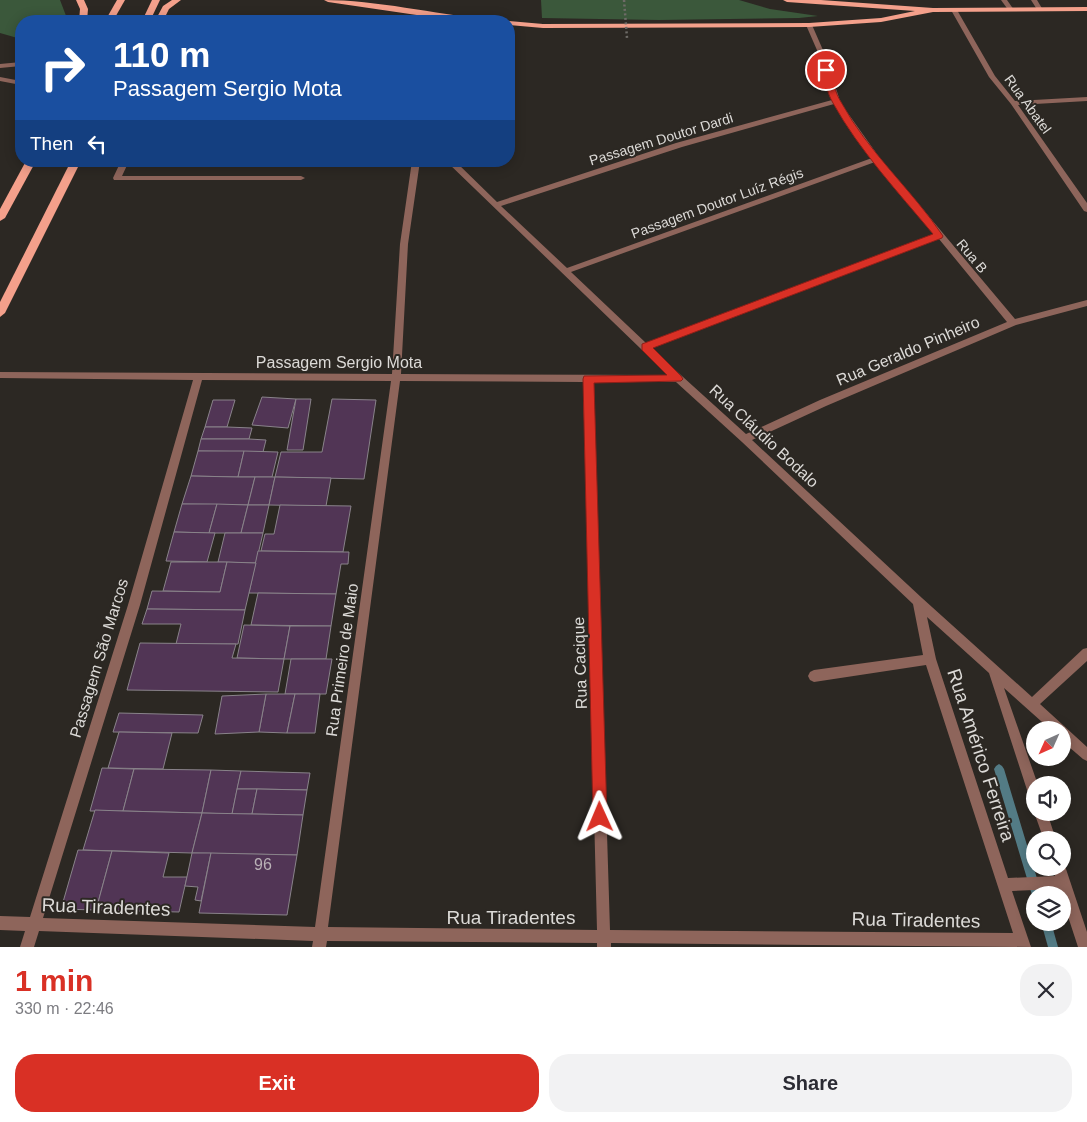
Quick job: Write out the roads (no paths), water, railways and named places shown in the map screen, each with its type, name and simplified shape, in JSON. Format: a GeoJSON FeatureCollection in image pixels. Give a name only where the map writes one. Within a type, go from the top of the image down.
{"type":"FeatureCollection","features":[{"type":"Feature","properties":{"kind":"main road"},"geometry":{"type":"LineString","coordinates":[[80,0],[84,9],[84,15]]}},
{"type":"Feature","properties":{"kind":"main road"},"geometry":{"type":"LineString","coordinates":[[112,15],[121,0]]}},
{"type":"Feature","properties":{"kind":"main road"},"geometry":{"type":"LineString","coordinates":[[149,15],[156,0]]}},
{"type":"Feature","properties":{"kind":"main road"},"geometry":{"type":"LineString","coordinates":[[162,15],[166,8],[177,0]]}},
{"type":"Feature","properties":{"kind":"main road"},"geometry":{"type":"LineString","coordinates":[[328,0],[419,15]]}},
{"type":"Feature","properties":{"kind":"main road"},"geometry":{"type":"LineString","coordinates":[[787,0],[933,10],[1087,10]]}},
{"type":"Feature","properties":{"kind":"main road"},"geometry":{"type":"LineString","coordinates":[[515,24],[543,26],[809,25],[880,20],[933,10]]}},
{"type":"Feature","properties":{"kind":"main road"},"geometry":{"type":"LineString","coordinates":[[0,218],[28,167]]}},
{"type":"Feature","properties":{"kind":"main road"},"geometry":{"type":"LineString","coordinates":[[0,313],[73,167]]}},
{"type":"Feature","properties":{"kind":"street"},"geometry":{"type":"LineString","coordinates":[[1004,0],[1010,10]]}},
{"type":"Feature","properties":{"kind":"street"},"geometry":{"type":"LineString","coordinates":[[1034,0],[1040,10]]}},
{"type":"Feature","properties":{"kind":"street","name":"Rua Abatel"},"geometry":{"type":"LineString","coordinates":[[954,10],[992,77],[1013,102],[1087,209]]}},
{"type":"Feature","properties":{"kind":"street","name":"Rua B"},"geometry":{"type":"LineString","coordinates":[[809,25],[822,57],[836,101],[876,159],[1012,323]]}},
{"type":"Feature","properties":{"kind":"street"},"geometry":{"type":"LineString","coordinates":[[0,66],[15,65]]}},
{"type":"Feature","properties":{"kind":"street"},"geometry":{"type":"LineString","coordinates":[[0,79],[15,82]]}},
{"type":"Feature","properties":{"kind":"street"},"geometry":{"type":"LineString","coordinates":[[1013,102],[1087,99]]}},
{"type":"Feature","properties":{"kind":"street","name":"Passagem Doutor Dardi"},"geometry":{"type":"LineString","coordinates":[[495,205],[679,145],[836,101]]}},
{"type":"Feature","properties":{"kind":"street","name":"Passagem Doutor Luíz Régis"},"geometry":{"type":"LineString","coordinates":[[566,270],[876,159]]}},
{"type":"Feature","properties":{"kind":"street"},"geometry":{"type":"LineString","coordinates":[[122,167],[117,178],[301,178]]}},
{"type":"Feature","properties":{"kind":"street","name":"Rua Primeiro de Maio"},"geometry":{"type":"LineString","coordinates":[[319,941],[396,376],[404,244],[415,167]]}},
{"type":"Feature","properties":{"kind":"street","name":"Rua Cláudio Bodalo"},"geometry":{"type":"LineString","coordinates":[[456,167],[678,379],[746,439],[994,672],[1050,721]]}},
{"type":"Feature","properties":{"kind":"street"},"geometry":{"type":"LineString","coordinates":[[645,347],[939,236]]}},
{"type":"Feature","properties":{"kind":"street","name":"Rua Geraldo Pinheiro"},"geometry":{"type":"LineString","coordinates":[[746,439],[823,403],[1012,323],[1087,303]]}},
{"type":"Feature","properties":{"kind":"street","name":"Passagem Sergio Mota"},"geometry":{"type":"LineString","coordinates":[[0,375],[198,378],[396,376],[678,379]]}},
{"type":"Feature","properties":{"kind":"street","name":"Passagem São Marcos"},"geometry":{"type":"LineString","coordinates":[[26,947],[134,605],[198,378]]}},
{"type":"Feature","properties":{"kind":"street","name":"Rua Cacique"},"geometry":{"type":"LineString","coordinates":[[588,379],[603,942]]}},
{"type":"Feature","properties":{"kind":"street","name":"Rua Américo Ferreira"},"geometry":{"type":"LineString","coordinates":[[918,602],[930,659],[1008,885],[1022,944]]}},
{"type":"Feature","properties":{"kind":"street"},"geometry":{"type":"LineString","coordinates":[[1032,704],[1087,653]]}},
{"type":"Feature","properties":{"kind":"street"},"geometry":{"type":"LineString","coordinates":[[814,676],[930,659]]}},
{"type":"Feature","properties":{"kind":"street"},"geometry":{"type":"LineString","coordinates":[[994,672],[1028,776]]}},
{"type":"Feature","properties":{"kind":"street","name":"Rua Cláudio Bodalo"},"geometry":{"type":"LineString","coordinates":[[1071,740],[1087,755]]}},
{"type":"Feature","properties":{"kind":"street"},"geometry":{"type":"LineString","coordinates":[[1062,876],[1082,922],[1085,947]]}},
{"type":"Feature","properties":{"kind":"street"},"geometry":{"type":"LineString","coordinates":[[1008,885],[1064,882]]}},
{"type":"Feature","properties":{"kind":"street","name":"Rua Tiradentes"},"geometry":{"type":"LineString","coordinates":[[0,923],[34,922],[319,941],[1022,944]]}},
{"type":"Feature","properties":{"kind":"waterway"},"geometry":{"type":"LineString","coordinates":[[999,769],[1034,886]]}},
{"type":"Feature","properties":{"kind":"waterway"},"geometry":{"type":"LineString","coordinates":[[1049,931],[1053,947]]}}]}
